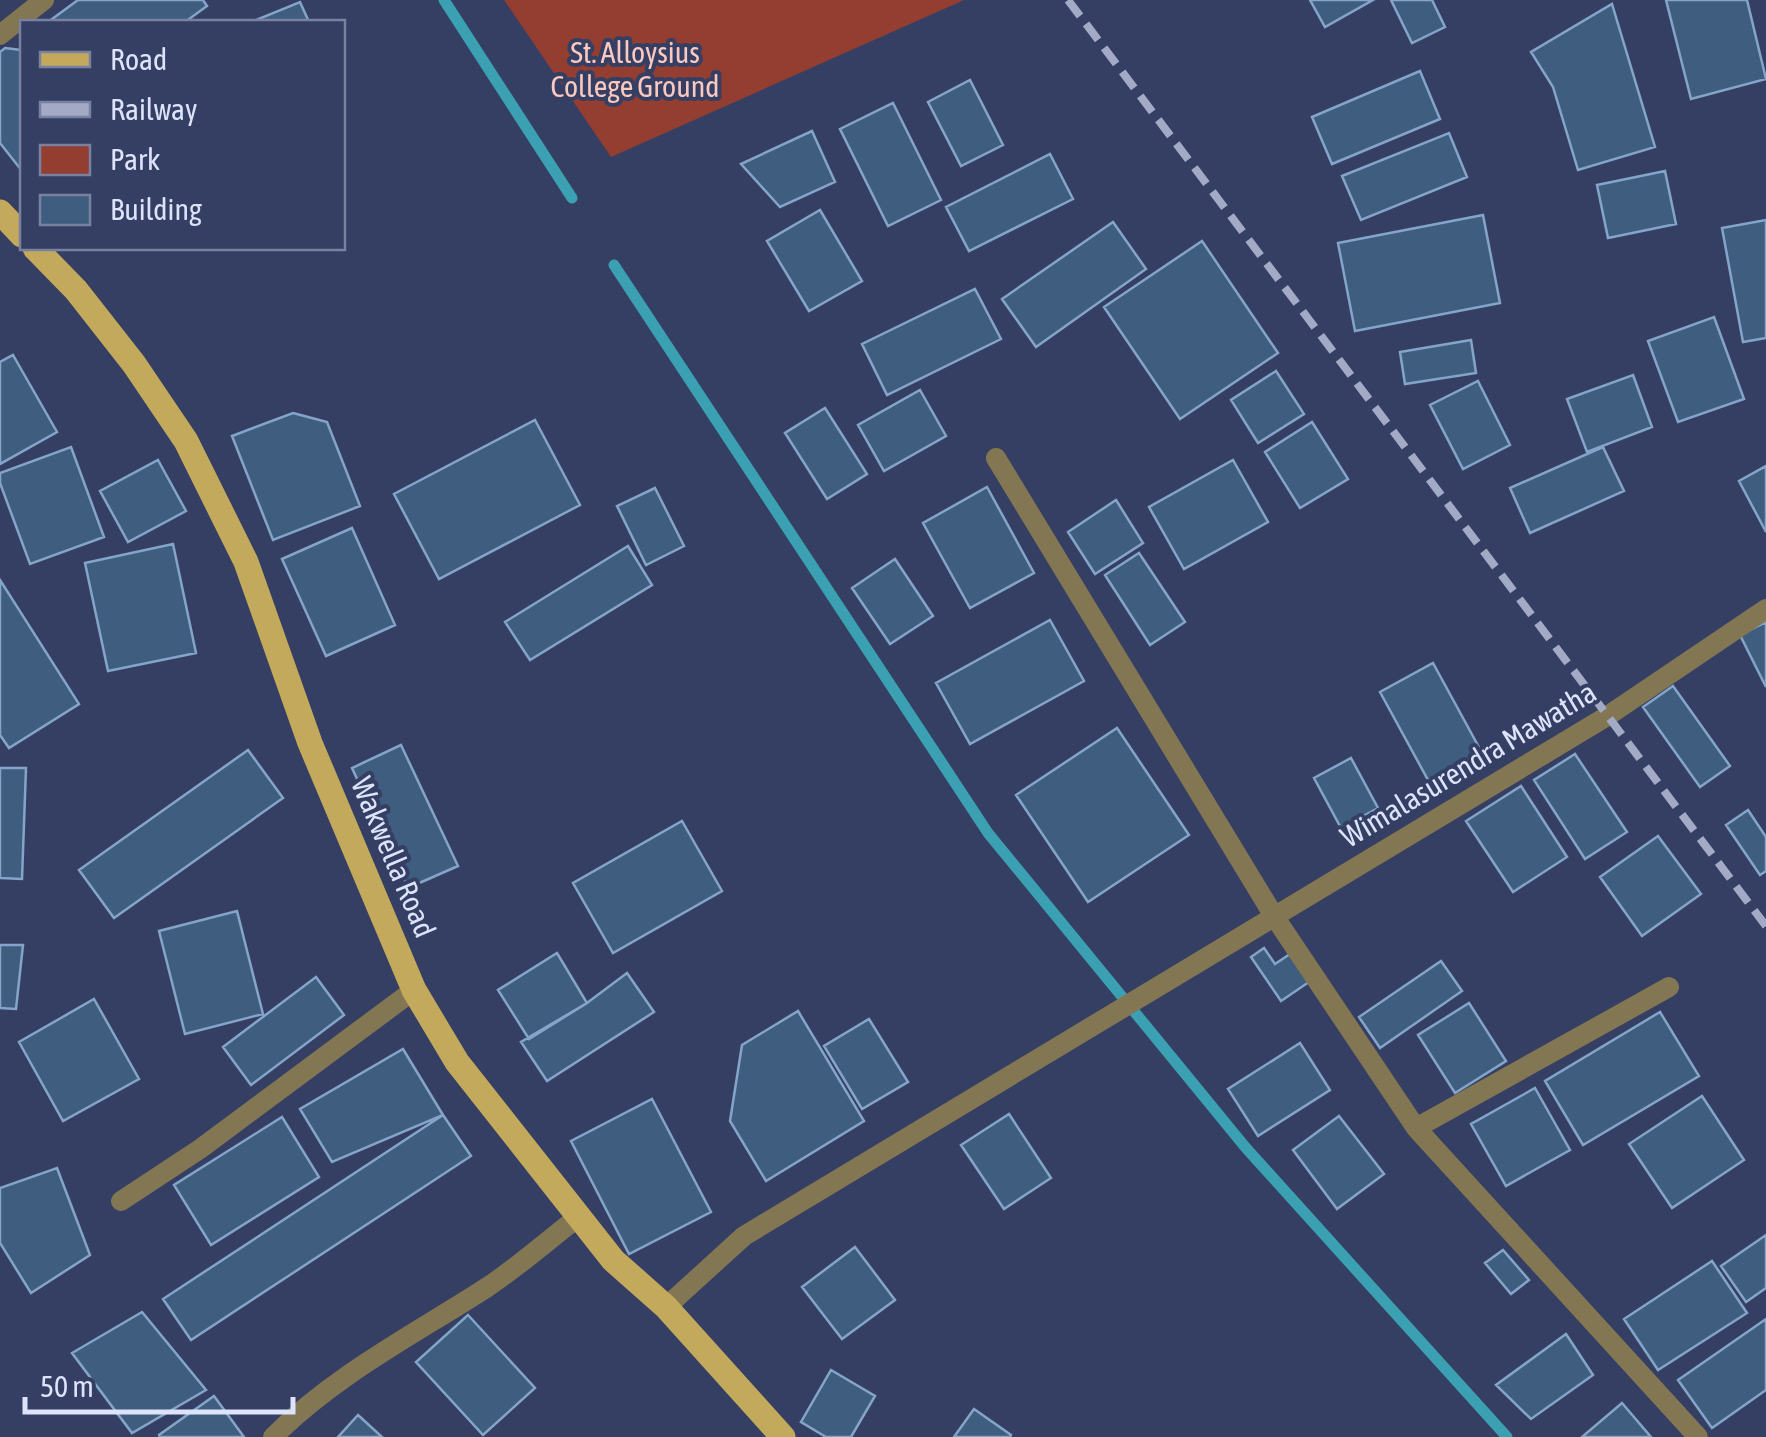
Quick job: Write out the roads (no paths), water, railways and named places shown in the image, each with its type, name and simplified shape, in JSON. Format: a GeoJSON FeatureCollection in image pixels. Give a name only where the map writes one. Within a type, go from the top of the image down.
{"type":"FeatureCollection","features":[{"type":"Feature","properties":{"kind":"main road"},"geometry":{"type":"LineString","coordinates":[[0,212],[20,233]]}},
{"type":"Feature","properties":{"kind":"main road","name":"Wakwella Road"},"geometry":{"type":"LineString","coordinates":[[36,250],[76,290],[134,364],[186,441],[246,562],[310,743],[414,990],[456,1062],[613,1260],[666,1308],[782,1437]]}},
{"type":"Feature","properties":{"kind":"street"},"geometry":{"type":"LineString","coordinates":[[0,35],[44,0]]}},
{"type":"Feature","properties":{"kind":"street"},"geometry":{"type":"LineString","coordinates":[[996,458],[1274,916],[1416,1128],[1698,1437]]}},
{"type":"Feature","properties":{"kind":"street","name":"Wimalasurendra Mawatha"},"geometry":{"type":"LineString","coordinates":[[666,1308],[744,1236],[1609,714],[1766,610]]}},
{"type":"Feature","properties":{"kind":"street"},"geometry":{"type":"LineString","coordinates":[[1416,1128],[1669,987]]}},
{"type":"Feature","properties":{"kind":"street"},"geometry":{"type":"LineString","coordinates":[[121,1202],[200,1149],[414,990]]}},
{"type":"Feature","properties":{"kind":"street"},"geometry":{"type":"LineString","coordinates":[[273,1437],[297,1412],[395,1341],[488,1286],[577,1218]]}},
{"type":"Feature","properties":{"kind":"waterway"},"geometry":{"type":"LineString","coordinates":[[444,0],[572,198]]}},
{"type":"Feature","properties":{"kind":"waterway"},"geometry":{"type":"LineString","coordinates":[[614,265],[988,833],[1246,1148],[1507,1437]]}},
{"type":"Feature","properties":{"kind":"railway"},"geometry":{"type":"LineString","coordinates":[[1068,0],[1766,926]]}},
{"type":"Feature","properties":{"kind":"park label","name":"St. Alloysius College Ground"},"geometry":{"type":"Point","coordinates":[635,69]}}]}
